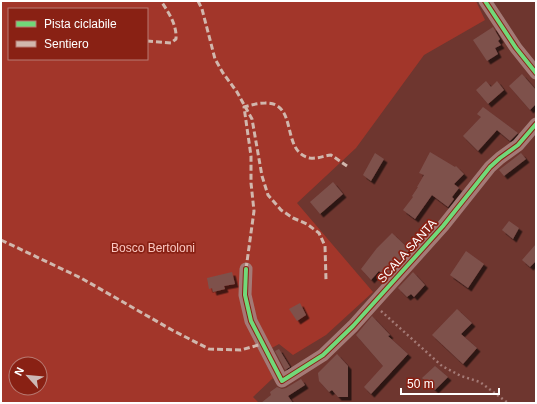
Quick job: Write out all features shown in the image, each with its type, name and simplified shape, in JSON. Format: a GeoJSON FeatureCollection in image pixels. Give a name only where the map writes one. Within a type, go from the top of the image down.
{"type":"FeatureCollection","features":[{"type":"Feature","properties":{"kind":"street"},"geometry":{"type":"LineString","coordinates":[[486,1],[516,48],[536,72]]}},
{"type":"Feature","properties":{"kind":"street","name":"SCALA SANTA"},"geometry":{"type":"LineString","coordinates":[[246,269],[245,295],[251,321],[282,381],[322,355],[373,304],[443,226],[490,167],[518,145],[536,124]]}},
{"type":"Feature","properties":{"kind":"path"},"geometry":{"type":"LineString","coordinates":[[373,304],[442,366],[461,376],[480,382],[508,403]]}},
{"type":"Feature","properties":{"kind":"green space","name":"Bosco Bertoloni"},"geometry":{"type":"Polygon","coordinates":[[[1,1],[476,1],[485,20],[424,55],[356,148],[297,203],[373,292],[326,335],[293,355],[279,344],[261,354],[273,378],[253,397],[259,403],[1,403],[1,1]]]}},
{"type":"Feature","properties":{"kind":"building"},"geometry":{"type":"Polygon","coordinates":[[[493,27],[500,39],[498,41],[501,45],[495,48],[498,54],[487,61],[473,40],[493,27]]]}},
{"type":"Feature","properties":{"kind":"building"},"geometry":{"type":"Polygon","coordinates":[[[522,74],[536,90],[536,104],[530,110],[509,86],[522,74]]]}},
{"type":"Feature","properties":{"kind":"building"},"geometry":{"type":"Polygon","coordinates":[[[486,81],[491,87],[497,81],[504,90],[488,104],[476,90],[486,81]]]}},
{"type":"Feature","properties":{"kind":"building"},"geometry":{"type":"Polygon","coordinates":[[[483,107],[518,133],[510,141],[497,130],[478,151],[463,136],[481,117],[477,114],[483,107]]]}},
{"type":"Feature","properties":{"kind":"building"},"geometry":{"type":"Polygon","coordinates":[[[430,152],[455,167],[456,166],[464,174],[454,184],[459,188],[452,197],[454,199],[448,207],[432,195],[415,219],[403,210],[413,197],[412,196],[424,175],[419,173],[430,152]]]}},
{"type":"Feature","properties":{"kind":"building"},"geometry":{"type":"Polygon","coordinates":[[[375,153],[384,159],[371,181],[363,175],[375,153]]]}},
{"type":"Feature","properties":{"kind":"building"},"geometry":{"type":"Polygon","coordinates":[[[521,153],[526,159],[504,176],[499,170],[521,153]]]}},
{"type":"Feature","properties":{"kind":"building"},"geometry":{"type":"Polygon","coordinates":[[[333,182],[343,194],[320,214],[310,202],[333,182]]]}},
{"type":"Feature","properties":{"kind":"building"},"geometry":{"type":"Polygon","coordinates":[[[509,221],[519,228],[513,239],[502,230],[509,221]]]}},
{"type":"Feature","properties":{"kind":"building"},"geometry":{"type":"Polygon","coordinates":[[[392,233],[410,250],[386,277],[379,271],[371,280],[361,269],[377,248],[392,233]]]}},
{"type":"Feature","properties":{"kind":"building"},"geometry":{"type":"Polygon","coordinates":[[[536,244],[536,261],[530,267],[522,260],[536,244]]]}},
{"type":"Feature","properties":{"kind":"building"},"geometry":{"type":"Polygon","coordinates":[[[466,251],[484,264],[468,288],[450,275],[466,251]]]}},
{"type":"Feature","properties":{"kind":"building"},"geometry":{"type":"Polygon","coordinates":[[[232,272],[235,284],[224,286],[225,289],[213,292],[212,288],[209,289],[207,278],[232,272]]]}},
{"type":"Feature","properties":{"kind":"building"},"geometry":{"type":"Polygon","coordinates":[[[413,272],[425,285],[414,297],[411,294],[407,297],[398,288],[413,272]]]}},
{"type":"Feature","properties":{"kind":"building"},"geometry":{"type":"Polygon","coordinates":[[[300,303],[306,315],[297,321],[289,309],[300,303]]]}},
{"type":"Feature","properties":{"kind":"building"},"geometry":{"type":"Polygon","coordinates":[[[457,309],[472,323],[461,334],[477,348],[463,364],[432,335],[457,309]]]}},
{"type":"Feature","properties":{"kind":"building"},"geometry":{"type":"Polygon","coordinates":[[[372,316],[390,335],[388,336],[408,354],[371,394],[364,387],[383,366],[356,335],[372,316]]]}},
{"type":"Feature","properties":{"kind":"building"},"geometry":{"type":"Polygon","coordinates":[[[279,349],[290,367],[285,370],[275,351],[279,349]]]}},
{"type":"Feature","properties":{"kind":"building"},"geometry":{"type":"Polygon","coordinates":[[[337,354],[348,366],[348,397],[338,397],[332,390],[329,392],[319,381],[318,373],[337,354]]]}},
{"type":"Feature","properties":{"kind":"building"},"geometry":{"type":"Polygon","coordinates":[[[435,366],[448,377],[435,390],[422,378],[435,366]]]}},
{"type":"Feature","properties":{"kind":"building"},"geometry":{"type":"Polygon","coordinates":[[[301,379],[305,385],[288,396],[293,403],[261,403],[271,395],[270,392],[277,387],[282,389],[286,388],[301,379]]]}},
{"type":"Feature","properties":{"kind":"marked path"},"geometry":{"type":"LineString","coordinates":[[148,41],[171,43],[176,39],[174,24],[161,1]]}},
{"type":"Feature","properties":{"kind":"marked path"},"geometry":{"type":"LineString","coordinates":[[198,1],[202,9],[215,59],[237,92],[252,119],[262,176],[268,195],[281,210],[293,218],[307,224],[319,233],[325,246],[326,280]]}},
{"type":"Feature","properties":{"kind":"marked path"},"geometry":{"type":"LineString","coordinates":[[246,269],[254,211],[251,183],[251,156],[244,107],[262,103],[275,105],[282,110],[295,147],[301,154],[310,158],[331,155],[347,166]]}},
{"type":"Feature","properties":{"kind":"marked path"},"geometry":{"type":"LineString","coordinates":[[1,240],[81,278],[172,330],[209,349],[241,350],[262,344]]}},
{"type":"Feature","properties":{"kind":"cycle path"},"geometry":{"type":"LineString","coordinates":[[485,1],[516,48],[536,73]]}},
{"type":"Feature","properties":{"kind":"cycle path"},"geometry":{"type":"LineString","coordinates":[[246,269],[245,295],[251,321],[282,381],[323,355],[353,326],[443,226],[490,167],[518,145],[536,124]]}}]}
